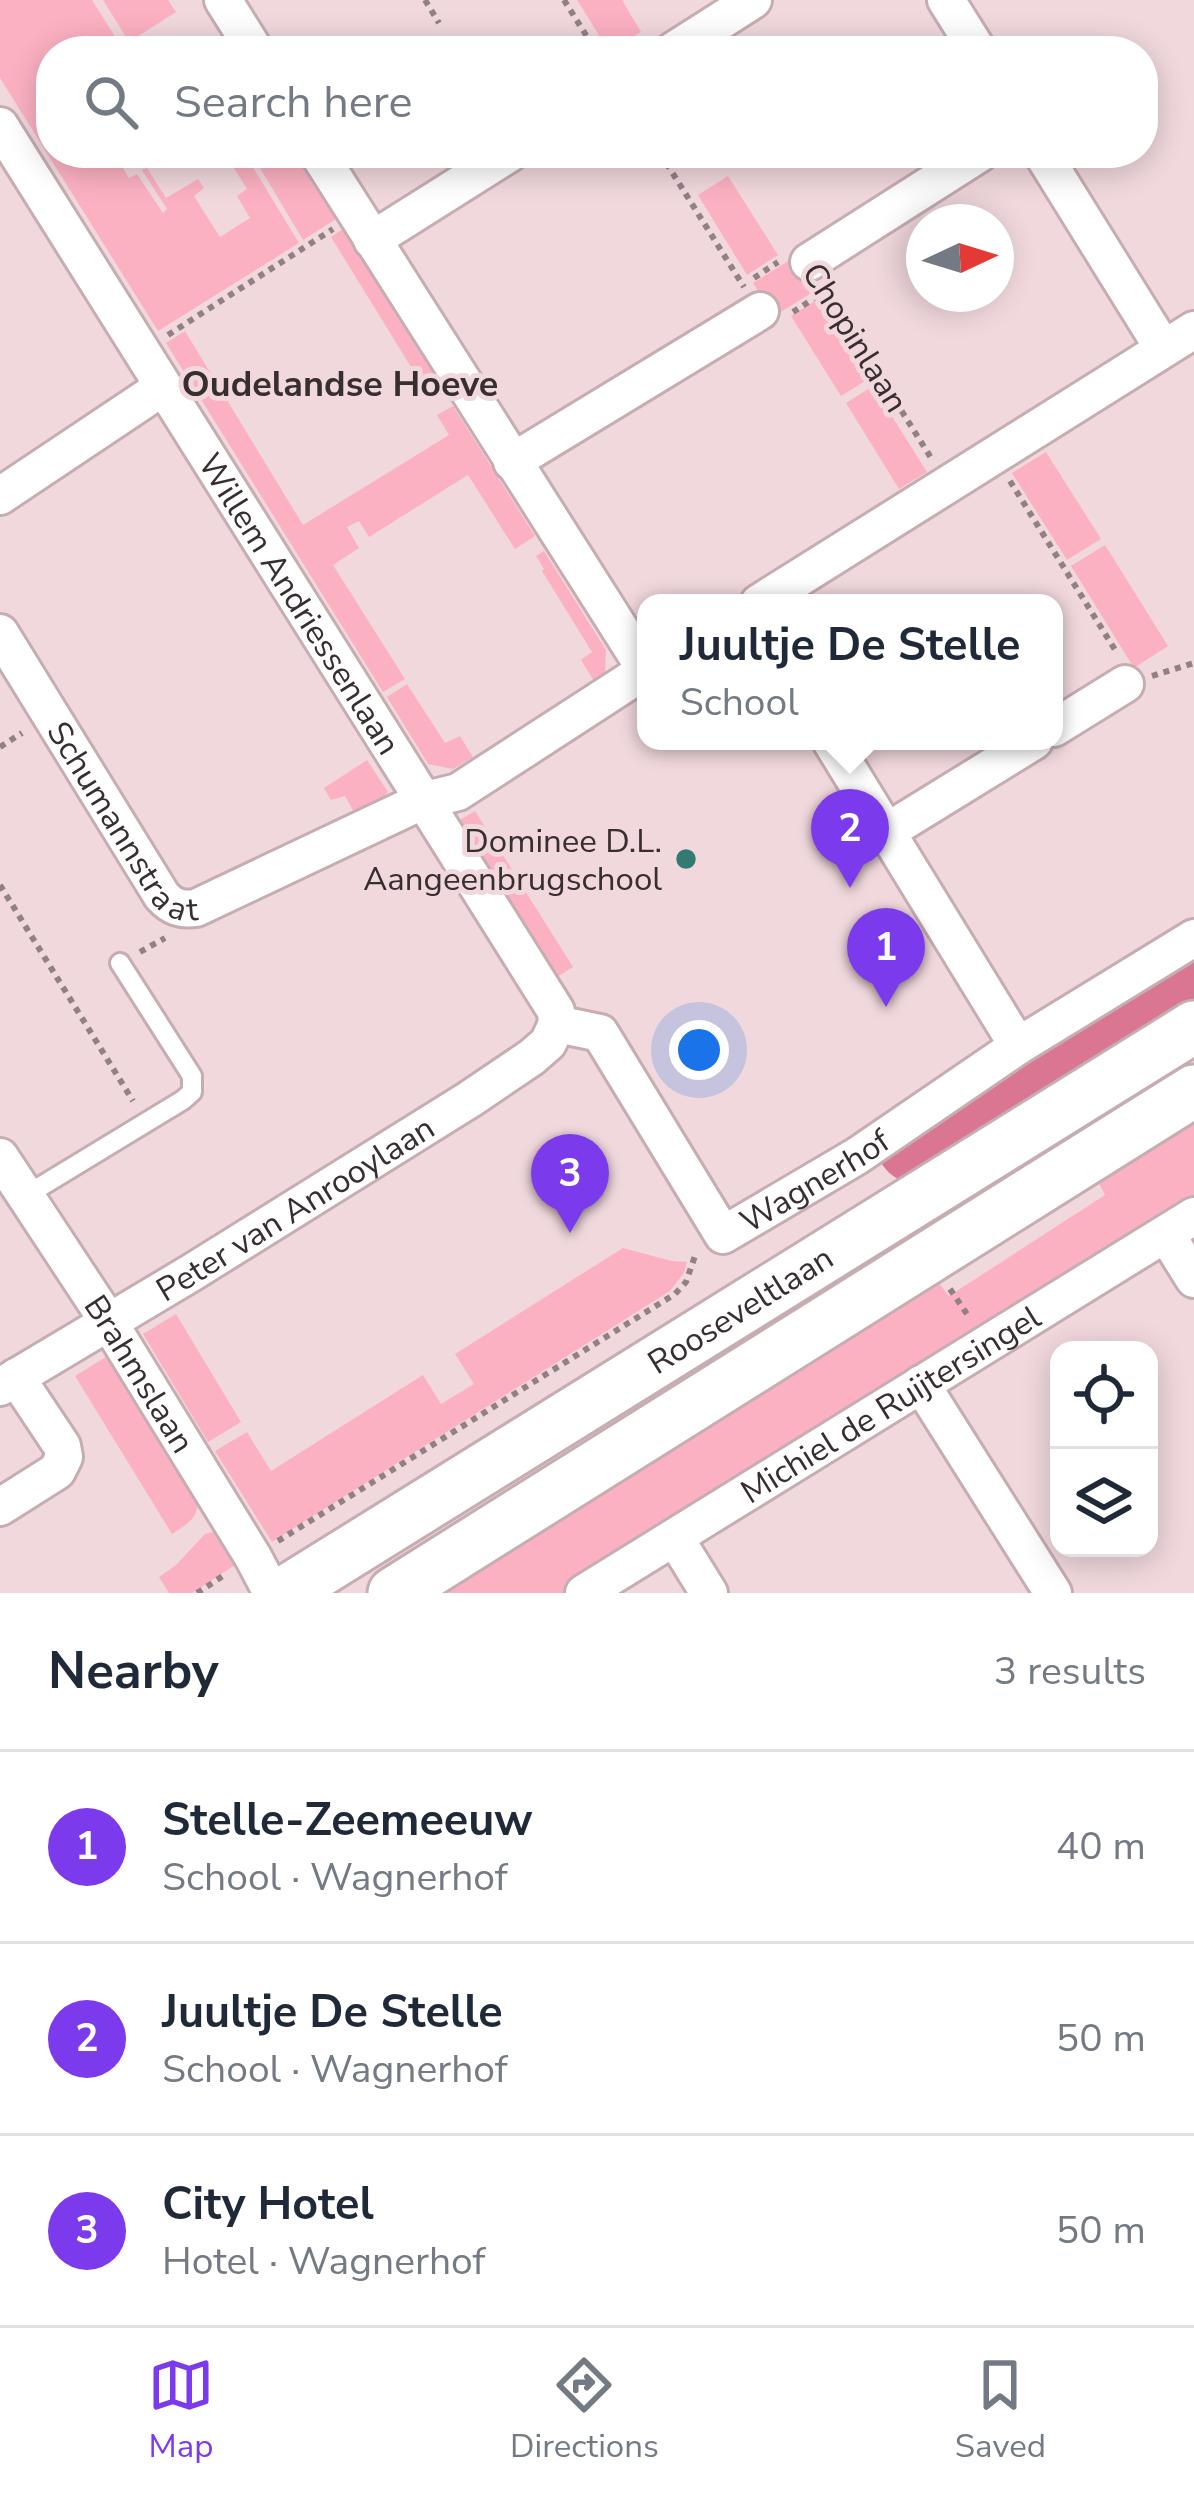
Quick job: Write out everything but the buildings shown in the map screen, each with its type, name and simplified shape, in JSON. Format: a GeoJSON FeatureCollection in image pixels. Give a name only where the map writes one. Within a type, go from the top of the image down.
{"type":"FeatureCollection","features":[{"type":"Feature","properties":{"kind":"main road","name":"Rooseveltlaan"},"geometry":{"type":"LineString","coordinates":[[268,1575],[1194,1027]]}},
{"type":"Feature","properties":{"kind":"main road","name":"Rooseveltlaan"},"geometry":{"type":"LineString","coordinates":[[394,1593],[1194,1090]]}},
{"type":"Feature","properties":{"kind":"street"},"geometry":{"type":"LineString","coordinates":[[697,36],[753,0]]}},
{"type":"Feature","properties":{"kind":"street"},"geometry":{"type":"LineString","coordinates":[[946,0],[969,36]]}},
{"type":"Feature","properties":{"kind":"street"},"geometry":{"type":"LineString","coordinates":[[232,3],[248,36]]}},
{"type":"Feature","properties":{"kind":"street","name":"Willem Andriessenlaan"},"geometry":{"type":"LineString","coordinates":[[0,126],[556,1010],[557,1024]]}},
{"type":"Feature","properties":{"kind":"street"},"geometry":{"type":"LineString","coordinates":[[327,168],[637,656]]}},
{"type":"Feature","properties":{"kind":"street"},"geometry":{"type":"LineString","coordinates":[[364,227],[481,168]]}},
{"type":"Feature","properties":{"kind":"street"},"geometry":{"type":"LineString","coordinates":[[818,276],[960,168]]}},
{"type":"Feature","properties":{"kind":"street"},"geometry":{"type":"LineString","coordinates":[[773,594],[1178,339],[1053,168]]}},
{"type":"Feature","properties":{"kind":"street"},"geometry":{"type":"LineString","coordinates":[[512,462],[751,298]]}},
{"type":"Feature","properties":{"kind":"street"},"geometry":{"type":"LineString","coordinates":[[0,496],[163,387]]}},
{"type":"Feature","properties":{"kind":"street","name":"Schumannstraat"},"geometry":{"type":"LineString","coordinates":[[0,633],[162,896],[177,908],[196,908],[422,801]]}},
{"type":"Feature","properties":{"kind":"street"},"geometry":{"type":"LineString","coordinates":[[422,801],[458,792],[637,676]]}},
{"type":"Feature","properties":{"kind":"street"},"geometry":{"type":"LineString","coordinates":[[1063,723],[1130,683]]}},
{"type":"Feature","properties":{"kind":"street"},"geometry":{"type":"LineString","coordinates":[[837,750],[1018,1046]]}},
{"type":"Feature","properties":{"kind":"street"},"geometry":{"type":"LineString","coordinates":[[888,831],[1019,750]]}},
{"type":"Feature","properties":{"kind":"street","name":"Wagnerhof"},"geometry":{"type":"LineString","coordinates":[[557,1024],[600,1033],[723,1235],[857,1156],[1018,1046],[1194,938]]}},
{"type":"Feature","properties":{"kind":"street","name":"Peter van Anrooylaan"},"geometry":{"type":"LineString","coordinates":[[0,1507],[57,1471],[64,1457],[62,1446],[8,1382],[517,1068],[548,1043],[557,1024]]}},
{"type":"Feature","properties":{"kind":"street","name":"Brahmslaan"},"geometry":{"type":"LineString","coordinates":[[0,1156],[268,1575],[272,1593]]}},
{"type":"Feature","properties":{"kind":"street"},"geometry":{"type":"LineString","coordinates":[[1180,1225],[1194,1279]]}},
{"type":"Feature","properties":{"kind":"street","name":"Michiel de Ruijtersingel"},"geometry":{"type":"LineString","coordinates":[[584,1593],[1180,1225]]}},
{"type":"Feature","properties":{"kind":"street"},"geometry":{"type":"LineString","coordinates":[[921,1384],[1053,1593]]}},
{"type":"Feature","properties":{"kind":"street"},"geometry":{"type":"LineString","coordinates":[[675,1538],[709,1593]]}},
{"type":"Feature","properties":{"kind":"lane"},"geometry":{"type":"LineString","coordinates":[[26,1196],[192,1092],[194,1081],[120,962]]}},
{"type":"Feature","properties":{"kind":"path"},"geometry":{"type":"LineString","coordinates":[[425,0],[439,23]]}},
{"type":"Feature","properties":{"kind":"path"},"geometry":{"type":"LineString","coordinates":[[564,0],[587,36]]}},
{"type":"Feature","properties":{"kind":"path"},"geometry":{"type":"LineString","coordinates":[[669,168],[770,326],[818,276]]}},
{"type":"Feature","properties":{"kind":"path"},"geometry":{"type":"LineString","coordinates":[[141,352],[364,227]]}},
{"type":"Feature","properties":{"kind":"path","name":"Chopinlaan"},"geometry":{"type":"LineString","coordinates":[[751,298],[800,249],[947,484]]}},
{"type":"Feature","properties":{"kind":"path"},"geometry":{"type":"LineString","coordinates":[[994,455],[1130,683],[1194,663]]}},
{"type":"Feature","properties":{"kind":"path"},"geometry":{"type":"LineString","coordinates":[[0,885],[146,1122]]}},
{"type":"Feature","properties":{"kind":"path"},"geometry":{"type":"LineString","coordinates":[[120,962],[168,937],[177,908]]}},
{"type":"Feature","properties":{"kind":"path"},"geometry":{"type":"LineString","coordinates":[[268,1575],[675,1294],[686,1282],[698,1250]]}},
{"type":"Feature","properties":{"kind":"shaded area"},"geometry":{"type":"Polygon","coordinates":[[[0,0],[92,0],[115,36],[36,36],[36,136],[0,78],[0,0]]]}},
{"type":"Feature","properties":{"kind":"shaded area"},"geometry":{"type":"Polygon","coordinates":[[[103,0],[168,0],[176,12],[138,36],[125,36],[103,0]]]}},
{"type":"Feature","properties":{"kind":"shaded area"},"geometry":{"type":"Polygon","coordinates":[[[577,0],[622,0],[641,32],[600,36],[577,0]]]}},
{"type":"Feature","properties":{"kind":"shaded area"},"geometry":{"type":"Polygon","coordinates":[[[56,168],[123,168],[129,178],[137,174],[163,213],[167,209],[142,170],[147,168],[166,198],[198,179],[204,188],[194,196],[220,237],[250,218],[237,196],[247,189],[234,168],[253,168],[299,243],[158,331],[56,168]]]}},
{"type":"Feature","properties":{"kind":"shaded area"},"geometry":{"type":"Polygon","coordinates":[[[260,168],[304,168],[336,219],[303,240],[260,168]]]}},
{"type":"Feature","properties":{"kind":"shaded area"},"geometry":{"type":"Polygon","coordinates":[[[728,176],[778,255],[747,275],[698,195],[728,176]]]}},
{"type":"Feature","properties":{"kind":"shaded area"},"geometry":{"type":"Polygon","coordinates":[[[344,228],[441,384],[427,393],[331,237],[344,228]]]}},
{"type":"Feature","properties":{"kind":"shaded area"},"geometry":{"type":"Polygon","coordinates":[[[793,258],[815,291],[774,316],[753,283],[793,258]]]}},
{"type":"Feature","properties":{"kind":"shaded area"},"geometry":{"type":"Polygon","coordinates":[[[820,298],[870,378],[841,396],[791,316],[820,298]]]}},
{"type":"Feature","properties":{"kind":"shaded area"},"geometry":{"type":"Polygon","coordinates":[[[185,331],[303,525],[449,435],[437,415],[453,406],[535,536],[515,549],[468,475],[369,537],[359,521],[347,527],[359,548],[333,565],[405,679],[383,692],[166,343],[185,331]]]}},
{"type":"Feature","properties":{"kind":"shaded area"},"geometry":{"type":"Polygon","coordinates":[[[873,386],[927,472],[899,489],[846,403],[873,386]]]}},
{"type":"Feature","properties":{"kind":"shaded area"},"geometry":{"type":"Polygon","coordinates":[[[1046,452],[1101,539],[1067,560],[1012,473],[1046,452]]]}},
{"type":"Feature","properties":{"kind":"shaded area"},"geometry":{"type":"Polygon","coordinates":[[[1105,545],[1168,646],[1134,668],[1071,566],[1105,545]]]}},
{"type":"Feature","properties":{"kind":"shaded area"},"geometry":{"type":"Polygon","coordinates":[[[544,551],[606,650],[605,674],[594,681],[581,660],[592,652],[536,556],[544,551]]]}},
{"type":"Feature","properties":{"kind":"shaded area"},"geometry":{"type":"Polygon","coordinates":[[[407,684],[445,743],[460,736],[473,757],[453,769],[428,764],[387,697],[407,684]]]}},
{"type":"Feature","properties":{"kind":"shaded area"},"geometry":{"type":"Polygon","coordinates":[[[367,760],[388,792],[378,803],[355,814],[345,796],[331,800],[324,788],[367,760]]]}},
{"type":"Feature","properties":{"kind":"shaded area"},"geometry":{"type":"Polygon","coordinates":[[[475,811],[573,967],[552,980],[460,827],[460,820],[475,811]]]}},
{"type":"Feature","properties":{"kind":"shaded area"},"geometry":{"type":"Polygon","coordinates":[[[1194,954],[1194,1006],[902,1181],[880,1162],[875,1153],[1194,954]]]}},
{"type":"Feature","properties":{"kind":"shaded area"},"geometry":{"type":"Polygon","coordinates":[[[1194,1111],[1194,1196],[563,1593],[423,1593],[935,1278],[949,1296],[1105,1195],[1094,1174],[1194,1111]]]}},
{"type":"Feature","properties":{"kind":"shaded area"},"geometry":{"type":"Polygon","coordinates":[[[623,1248],[687,1262],[684,1273],[670,1291],[272,1542],[215,1451],[247,1432],[271,1471],[423,1375],[441,1404],[474,1384],[455,1354],[623,1248]]]}},
{"type":"Feature","properties":{"kind":"shaded area"},"geometry":{"type":"Polygon","coordinates":[[[176,1314],[241,1422],[208,1442],[143,1334],[176,1314]]]}},
{"type":"Feature","properties":{"kind":"shaded area"},"geometry":{"type":"Polygon","coordinates":[[[109,1355],[198,1501],[193,1517],[172,1534],[75,1376],[109,1355]]]}},
{"type":"Feature","properties":{"kind":"shaded area"},"geometry":{"type":"Polygon","coordinates":[[[212,1532],[224,1542],[235,1565],[192,1593],[169,1593],[159,1577],[212,1532]]]}},
{"type":"Feature","properties":{"kind":"place","name":"Dominee D.L. Aangeenbrugschool"},"geometry":{"type":"Point","coordinates":[686,859]}},
{"type":"Feature","properties":{"kind":"place","name":"Juultje De Stelle"},"geometry":{"type":"Point","coordinates":[850,888]}},
{"type":"Feature","properties":{"kind":"place","name":"Stelle-Zeemeeuw"},"geometry":{"type":"Point","coordinates":[886,1007]}},
{"type":"Feature","properties":{"kind":"place","name":"City Hotel"},"geometry":{"type":"Point","coordinates":[570,1233]}},
{"type":"Feature","properties":{"kind":"district","name":"Oudelandse Hoeve"},"geometry":{"type":"Point","coordinates":[340,383]}}]}
